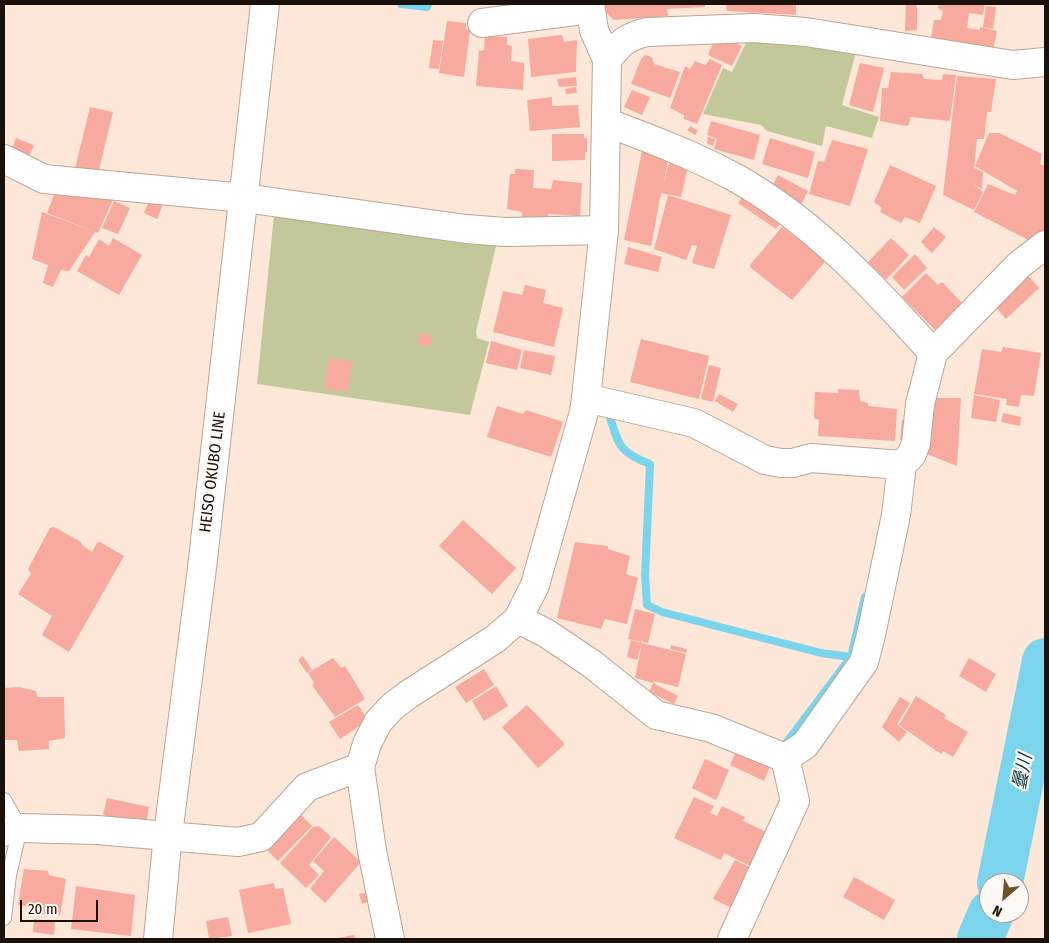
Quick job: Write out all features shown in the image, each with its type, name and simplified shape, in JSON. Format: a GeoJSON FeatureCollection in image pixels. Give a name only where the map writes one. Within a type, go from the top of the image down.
{"type":"FeatureCollection","features":[{"type":"Feature","properties":{"kind":"street","name":"HEISO OKUBO LINE"},"geometry":{"type":"LineString","coordinates":[[158,939],[168,834],[202,568],[244,198],[264,4]]}},
{"type":"Feature","properties":{"kind":"street"},"geometry":{"type":"LineString","coordinates":[[390,939],[372,851],[360,767],[378,722],[393,706],[495,639],[518,619],[535,585],[586,398],[604,230],[608,123],[607,60],[594,30],[590,6],[482,23]]}},
{"type":"Feature","properties":{"kind":"street"},"geometry":{"type":"LineString","coordinates":[[607,60],[619,44],[631,36],[647,32],[754,28],[806,32],[1013,65],[1045,62]]}},
{"type":"Feature","properties":{"kind":"street"},"geometry":{"type":"LineString","coordinates":[[608,123],[677,148],[735,178],[789,214],[837,253],[878,291],[933,353]]}},
{"type":"Feature","properties":{"kind":"street"},"geometry":{"type":"LineString","coordinates":[[4,159],[44,179],[244,198],[466,229],[505,232],[604,230]]}},
{"type":"Feature","properties":{"kind":"street"},"geometry":{"type":"LineString","coordinates":[[786,758],[805,745],[864,662],[896,515],[902,465],[912,454],[916,443],[920,404],[933,353],[1019,265],[1045,245]]}},
{"type":"Feature","properties":{"kind":"street"},"geometry":{"type":"LineString","coordinates":[[586,398],[694,422],[766,460],[793,463],[811,458],[902,465]]}},
{"type":"Feature","properties":{"kind":"street"},"geometry":{"type":"LineString","coordinates":[[518,619],[546,633],[592,664],[656,715],[711,728],[786,758]]}},
{"type":"Feature","properties":{"kind":"street"},"geometry":{"type":"LineString","coordinates":[[732,939],[795,801],[786,758]]}},
{"type":"Feature","properties":{"kind":"street"},"geometry":{"type":"LineString","coordinates":[[12,830],[168,834],[238,842],[261,837],[307,787],[360,767]]}},
{"type":"Feature","properties":{"kind":"lane"},"geometry":{"type":"LineString","coordinates":[[4,800],[12,830],[10,875],[4,918]]}},
{"type":"Feature","properties":{"kind":"green space"},"geometry":{"type":"Polygon","coordinates":[[[747,41],[789,43],[856,52],[842,105],[879,117],[872,138],[826,126],[822,146],[767,131],[761,125],[703,114],[723,68],[732,72],[747,41]]]}},
{"type":"Feature","properties":{"kind":"green space"},"geometry":{"type":"Polygon","coordinates":[[[274,215],[497,242],[476,332],[477,338],[489,342],[470,415],[257,384],[274,215]]]}},
{"type":"Feature","properties":{"kind":"building"},"geometry":{"type":"Polygon","coordinates":[[[605,4],[705,4],[705,7],[667,9],[668,16],[614,20],[605,12],[605,4]]]}},
{"type":"Feature","properties":{"kind":"building"},"geometry":{"type":"Polygon","coordinates":[[[726,4],[796,4],[796,15],[727,11],[726,4]]]}},
{"type":"Feature","properties":{"kind":"building"},"geometry":{"type":"Polygon","coordinates":[[[906,4],[917,4],[917,30],[905,31],[906,4]]]}},
{"type":"Feature","properties":{"kind":"building"},"geometry":{"type":"Polygon","coordinates":[[[939,4],[985,4],[983,15],[969,13],[967,28],[979,30],[981,27],[997,31],[993,50],[931,38],[934,20],[941,20],[943,11],[938,8],[939,4]]]}},
{"type":"Feature","properties":{"kind":"building"},"geometry":{"type":"Polygon","coordinates":[[[986,6],[996,7],[993,29],[983,27],[986,6]]]}},
{"type":"Feature","properties":{"kind":"building"},"geometry":{"type":"Polygon","coordinates":[[[447,21],[466,23],[466,29],[470,30],[464,77],[439,73],[447,21]]]}},
{"type":"Feature","properties":{"kind":"building"},"geometry":{"type":"Polygon","coordinates":[[[562,35],[564,42],[577,40],[576,72],[531,77],[528,39],[562,35]]]}},
{"type":"Feature","properties":{"kind":"building"},"geometry":{"type":"Polygon","coordinates":[[[485,36],[507,37],[507,45],[512,46],[511,61],[524,63],[523,90],[476,86],[479,51],[484,50],[485,36]]]}},
{"type":"Feature","properties":{"kind":"building"},"geometry":{"type":"Polygon","coordinates":[[[433,40],[443,41],[439,69],[429,68],[433,40]]]}},
{"type":"Feature","properties":{"kind":"building"},"geometry":{"type":"Polygon","coordinates":[[[728,40],[742,46],[732,66],[708,55],[714,41],[728,40]]]}},
{"type":"Feature","properties":{"kind":"building"},"geometry":{"type":"Polygon","coordinates":[[[645,55],[652,57],[654,64],[680,72],[670,98],[631,84],[641,59],[645,55]]]}},
{"type":"Feature","properties":{"kind":"building"},"geometry":{"type":"Polygon","coordinates":[[[710,59],[722,65],[697,124],[684,119],[684,115],[670,108],[685,66],[690,69],[695,61],[705,65],[710,59]]]}},
{"type":"Feature","properties":{"kind":"building"},"geometry":{"type":"Polygon","coordinates":[[[860,63],[884,68],[873,112],[849,105],[860,63]]]}},
{"type":"Feature","properties":{"kind":"building"},"geometry":{"type":"Polygon","coordinates":[[[891,72],[922,74],[924,79],[942,80],[943,74],[956,75],[950,121],[910,117],[909,125],[906,126],[880,121],[882,88],[888,88],[891,72]]]}},
{"type":"Feature","properties":{"kind":"building"},"geometry":{"type":"Polygon","coordinates":[[[957,76],[996,79],[991,112],[987,112],[984,139],[977,139],[974,168],[983,172],[982,189],[973,184],[983,192],[974,210],[943,195],[957,76]]]}},
{"type":"Feature","properties":{"kind":"building"},"geometry":{"type":"Polygon","coordinates":[[[576,77],[577,86],[559,87],[557,79],[576,77]]]}},
{"type":"Feature","properties":{"kind":"building"},"geometry":{"type":"Polygon","coordinates":[[[576,87],[577,93],[566,94],[565,89],[576,87]]]}},
{"type":"Feature","properties":{"kind":"building"},"geometry":{"type":"Polygon","coordinates":[[[632,90],[650,97],[642,115],[624,107],[632,90]]]}},
{"type":"Feature","properties":{"kind":"building"},"geometry":{"type":"Polygon","coordinates":[[[552,97],[552,106],[578,105],[580,127],[530,131],[527,100],[552,97]]]}},
{"type":"Feature","properties":{"kind":"building"},"geometry":{"type":"Polygon","coordinates":[[[90,107],[113,112],[98,174],[75,169],[90,107]]]}},
{"type":"Feature","properties":{"kind":"building"},"geometry":{"type":"Polygon","coordinates":[[[711,121],[760,135],[754,160],[714,149],[717,139],[707,135],[711,121]]]}},
{"type":"Feature","properties":{"kind":"building"},"geometry":{"type":"Polygon","coordinates":[[[691,126],[698,131],[695,135],[687,130],[691,126]]]}},
{"type":"Feature","properties":{"kind":"building"},"geometry":{"type":"Polygon","coordinates":[[[989,133],[999,133],[1042,154],[1040,164],[1045,166],[1045,232],[1036,244],[974,212],[988,184],[1015,195],[1017,191],[975,166],[989,133]]]}},
{"type":"Feature","properties":{"kind":"building"},"geometry":{"type":"Polygon","coordinates":[[[552,134],[584,134],[584,138],[587,138],[585,160],[552,161],[552,134]]]}},
{"type":"Feature","properties":{"kind":"building"},"geometry":{"type":"Polygon","coordinates":[[[708,137],[715,139],[713,146],[707,144],[708,137]]]}},
{"type":"Feature","properties":{"kind":"building"},"geometry":{"type":"Polygon","coordinates":[[[16,138],[34,145],[30,155],[12,149],[16,138]]]}},
{"type":"Feature","properties":{"kind":"building"},"geometry":{"type":"Polygon","coordinates":[[[770,138],[815,152],[808,178],[762,164],[770,138]]]}},
{"type":"Feature","properties":{"kind":"building"},"geometry":{"type":"Polygon","coordinates":[[[832,140],[868,149],[850,206],[809,194],[818,161],[824,162],[832,140]]]}},
{"type":"Feature","properties":{"kind":"building"},"geometry":{"type":"Polygon","coordinates":[[[643,146],[670,151],[663,187],[671,154],[690,157],[681,197],[661,193],[651,246],[624,240],[643,146]]]}},
{"type":"Feature","properties":{"kind":"building"},"geometry":{"type":"Polygon","coordinates":[[[890,165],[936,186],[920,223],[905,217],[901,223],[880,212],[882,208],[874,202],[890,165]]]}},
{"type":"Feature","properties":{"kind":"building"},"geometry":{"type":"Polygon","coordinates":[[[515,169],[534,170],[533,188],[551,189],[553,180],[582,183],[580,216],[548,214],[547,223],[522,221],[522,212],[507,209],[510,174],[515,174],[515,169]]]}},
{"type":"Feature","properties":{"kind":"building"},"geometry":{"type":"Polygon","coordinates":[[[778,175],[808,191],[800,207],[770,190],[778,175]]]}},
{"type":"Feature","properties":{"kind":"building"},"geometry":{"type":"Polygon","coordinates":[[[54,195],[114,197],[98,233],[47,213],[54,195]]]}},
{"type":"Feature","properties":{"kind":"building"},"geometry":{"type":"Polygon","coordinates":[[[668,195],[731,215],[714,269],[692,263],[697,246],[692,245],[686,260],[654,249],[668,195]]]}},
{"type":"Feature","properties":{"kind":"building"},"geometry":{"type":"Polygon","coordinates":[[[743,196],[782,221],[776,229],[738,203],[743,196]]]}},
{"type":"Feature","properties":{"kind":"building"},"geometry":{"type":"Polygon","coordinates":[[[114,201],[130,208],[118,234],[102,228],[114,201]]]}},
{"type":"Feature","properties":{"kind":"building"},"geometry":{"type":"Polygon","coordinates":[[[148,204],[163,204],[157,219],[144,213],[148,204]]]}},
{"type":"Feature","properties":{"kind":"building"},"geometry":{"type":"Polygon","coordinates":[[[42,212],[95,232],[69,271],[61,270],[53,287],[43,283],[48,265],[32,259],[42,212]]]}},
{"type":"Feature","properties":{"kind":"building"},"geometry":{"type":"Polygon","coordinates":[[[782,227],[824,259],[824,263],[792,300],[751,268],[750,265],[782,227]]]}},
{"type":"Feature","properties":{"kind":"building"},"geometry":{"type":"Polygon","coordinates":[[[934,227],[946,237],[932,253],[921,242],[934,227]]]}},
{"type":"Feature","properties":{"kind":"building"},"geometry":{"type":"Polygon","coordinates":[[[113,238],[142,255],[119,295],[77,271],[86,255],[89,257],[99,239],[109,246],[113,238]]]}},
{"type":"Feature","properties":{"kind":"building"},"geometry":{"type":"Polygon","coordinates":[[[891,238],[909,255],[886,280],[868,262],[891,238]]]}},
{"type":"Feature","properties":{"kind":"building"},"geometry":{"type":"Polygon","coordinates":[[[628,247],[662,257],[658,272],[624,264],[628,247]]]}},
{"type":"Feature","properties":{"kind":"building"},"geometry":{"type":"Polygon","coordinates":[[[915,254],[927,268],[904,290],[892,277],[915,254]]]}},
{"type":"Feature","properties":{"kind":"building"},"geometry":{"type":"Polygon","coordinates":[[[926,273],[938,285],[942,282],[965,306],[938,333],[902,297],[926,273]]]}},
{"type":"Feature","properties":{"kind":"building"},"geometry":{"type":"Polygon","coordinates":[[[1026,273],[1039,288],[1006,319],[993,304],[1026,273]]]}},
{"type":"Feature","properties":{"kind":"building"},"geometry":{"type":"Polygon","coordinates":[[[525,285],[546,290],[543,303],[563,308],[554,347],[493,332],[503,291],[522,295],[525,285]]]}},
{"type":"Feature","properties":{"kind":"building"},"geometry":{"type":"Polygon","coordinates":[[[419,333],[432,335],[430,346],[418,345],[419,333]]]}},
{"type":"Feature","properties":{"kind":"building"},"geometry":{"type":"Polygon","coordinates":[[[641,339],[709,356],[699,399],[630,382],[641,339]]]}},
{"type":"Feature","properties":{"kind":"building"},"geometry":{"type":"Polygon","coordinates":[[[491,341],[522,350],[517,370],[486,363],[491,341]]]}},
{"type":"Feature","properties":{"kind":"building"},"geometry":{"type":"Polygon","coordinates":[[[1003,347],[1041,353],[1034,396],[1021,395],[1019,407],[1006,405],[1007,399],[974,394],[982,349],[1001,352],[1003,347]]]}},
{"type":"Feature","properties":{"kind":"building"},"geometry":{"type":"Polygon","coordinates":[[[524,350],[555,356],[551,375],[520,368],[524,350]]]}},
{"type":"Feature","properties":{"kind":"building"},"geometry":{"type":"Polygon","coordinates":[[[329,358],[352,361],[348,392],[324,388],[329,358]]]}},
{"type":"Feature","properties":{"kind":"building"},"geometry":{"type":"Polygon","coordinates":[[[709,365],[721,368],[713,402],[701,399],[709,365]]]}},
{"type":"Feature","properties":{"kind":"building"},"geometry":{"type":"Polygon","coordinates":[[[838,389],[859,390],[860,401],[868,403],[868,406],[897,409],[895,441],[818,436],[819,420],[814,418],[815,392],[838,393],[838,389]]]}},
{"type":"Feature","properties":{"kind":"building"},"geometry":{"type":"Polygon","coordinates":[[[719,394],[738,404],[733,412],[715,401],[719,394]]]}},
{"type":"Feature","properties":{"kind":"building"},"geometry":{"type":"Polygon","coordinates":[[[974,395],[1000,400],[996,422],[971,418],[974,395]]]}},
{"type":"Feature","properties":{"kind":"building"},"geometry":{"type":"Polygon","coordinates":[[[930,398],[961,398],[957,466],[927,454],[930,398]]]}},
{"type":"Feature","properties":{"kind":"building"},"geometry":{"type":"Polygon","coordinates":[[[497,406],[523,414],[526,410],[563,422],[551,457],[487,437],[497,406]]]}},
{"type":"Feature","properties":{"kind":"building"},"geometry":{"type":"Polygon","coordinates":[[[1003,413],[1021,417],[1020,426],[1001,422],[1003,413]]]}},
{"type":"Feature","properties":{"kind":"building"},"geometry":{"type":"Polygon","coordinates":[[[902,420],[910,420],[908,440],[900,440],[902,420]]]}},
{"type":"Feature","properties":{"kind":"building"},"geometry":{"type":"Polygon","coordinates":[[[463,520],[516,568],[492,594],[439,546],[463,520]]]}},
{"type":"Feature","properties":{"kind":"building"},"geometry":{"type":"Polygon","coordinates":[[[54,527],[81,542],[82,545],[92,552],[97,543],[100,542],[124,556],[69,652],[42,635],[52,616],[18,594],[31,574],[28,569],[50,528],[54,527]]]}},
{"type":"Feature","properties":{"kind":"building"},"geometry":{"type":"Polygon","coordinates":[[[575,542],[608,546],[608,549],[630,556],[626,574],[638,578],[627,624],[605,619],[601,629],[557,618],[575,542]]]}},
{"type":"Feature","properties":{"kind":"building"},"geometry":{"type":"Polygon","coordinates":[[[635,609],[655,614],[648,643],[643,642],[643,638],[642,642],[628,639],[635,609]]]}},
{"type":"Feature","properties":{"kind":"building"},"geometry":{"type":"Polygon","coordinates":[[[631,640],[642,643],[637,660],[627,657],[631,640]]]}},
{"type":"Feature","properties":{"kind":"building"},"geometry":{"type":"Polygon","coordinates":[[[642,643],[686,654],[678,687],[635,678],[642,643]]]}},
{"type":"Feature","properties":{"kind":"building"},"geometry":{"type":"Polygon","coordinates":[[[671,645],[687,649],[686,653],[670,649],[671,645]]]}},
{"type":"Feature","properties":{"kind":"building"},"geometry":{"type":"Polygon","coordinates":[[[303,656],[312,670],[307,673],[298,660],[303,656]]]}},
{"type":"Feature","properties":{"kind":"building"},"geometry":{"type":"Polygon","coordinates":[[[333,658],[341,668],[345,666],[365,699],[335,717],[312,685],[314,683],[308,673],[333,658]]]}},
{"type":"Feature","properties":{"kind":"building"},"geometry":{"type":"Polygon","coordinates":[[[969,658],[996,674],[986,692],[959,676],[969,658]]]}},
{"type":"Feature","properties":{"kind":"building"},"geometry":{"type":"Polygon","coordinates":[[[484,669],[494,685],[466,703],[455,687],[484,669]]]}},
{"type":"Feature","properties":{"kind":"building"},"geometry":{"type":"Polygon","coordinates":[[[653,683],[678,696],[674,704],[649,692],[653,683]]]}},
{"type":"Feature","properties":{"kind":"building"},"geometry":{"type":"Polygon","coordinates":[[[496,686],[508,706],[484,721],[472,701],[496,686]]]}},
{"type":"Feature","properties":{"kind":"building"},"geometry":{"type":"Polygon","coordinates":[[[19,687],[36,691],[37,697],[64,697],[65,738],[49,741],[49,749],[19,751],[17,740],[4,740],[4,688],[19,687]]]}},
{"type":"Feature","properties":{"kind":"building"},"geometry":{"type":"Polygon","coordinates":[[[916,696],[946,715],[944,718],[968,732],[953,757],[943,751],[941,754],[899,725],[916,696]]]}},
{"type":"Feature","properties":{"kind":"building"},"geometry":{"type":"Polygon","coordinates":[[[900,697],[910,703],[897,724],[907,732],[899,742],[882,727],[900,697]]]}},
{"type":"Feature","properties":{"kind":"building"},"geometry":{"type":"Polygon","coordinates":[[[358,705],[368,720],[340,739],[329,722],[358,705]]]}},
{"type":"Feature","properties":{"kind":"building"},"geometry":{"type":"Polygon","coordinates":[[[527,705],[564,745],[538,768],[502,727],[527,705]]]}},
{"type":"Feature","properties":{"kind":"building"},"geometry":{"type":"Polygon","coordinates":[[[737,749],[771,764],[764,781],[730,765],[737,749]]]}},
{"type":"Feature","properties":{"kind":"building"},"geometry":{"type":"Polygon","coordinates":[[[705,759],[729,770],[716,800],[692,788],[705,759]]]}},
{"type":"Feature","properties":{"kind":"building"},"geometry":{"type":"Polygon","coordinates":[[[694,797],[714,806],[710,813],[717,816],[722,806],[745,817],[743,821],[771,834],[754,868],[724,853],[721,860],[674,838],[694,797]]]}},
{"type":"Feature","properties":{"kind":"building"},"geometry":{"type":"Polygon","coordinates":[[[107,798],[149,807],[145,830],[111,820],[103,814],[107,798]]]}},
{"type":"Feature","properties":{"kind":"building"},"geometry":{"type":"Polygon","coordinates":[[[299,813],[312,826],[278,861],[266,849],[299,813]]]}},
{"type":"Feature","properties":{"kind":"building"},"geometry":{"type":"Polygon","coordinates":[[[319,826],[331,837],[309,865],[319,875],[306,888],[280,863],[313,827],[319,826]]]}},
{"type":"Feature","properties":{"kind":"building"},"geometry":{"type":"Polygon","coordinates":[[[334,837],[361,862],[325,903],[310,889],[324,871],[313,861],[334,837]]]}},
{"type":"Feature","properties":{"kind":"building"},"geometry":{"type":"Polygon","coordinates":[[[735,860],[755,870],[736,910],[713,899],[735,860]]]}},
{"type":"Feature","properties":{"kind":"building"},"geometry":{"type":"Polygon","coordinates":[[[24,869],[48,871],[49,875],[66,879],[60,916],[32,912],[33,908],[18,905],[24,869]]]}},
{"type":"Feature","properties":{"kind":"building"},"geometry":{"type":"Polygon","coordinates":[[[854,877],[895,900],[884,920],[843,897],[854,877]]]}},
{"type":"Feature","properties":{"kind":"building"},"geometry":{"type":"Polygon","coordinates":[[[274,883],[275,889],[283,888],[291,924],[248,933],[239,890],[274,883]]]}},
{"type":"Feature","properties":{"kind":"building"},"geometry":{"type":"Polygon","coordinates":[[[76,886],[135,895],[131,936],[71,929],[76,886]]]}},
{"type":"Feature","properties":{"kind":"building"},"geometry":{"type":"Polygon","coordinates":[[[368,892],[372,900],[362,904],[359,894],[368,892]]]}},
{"type":"Feature","properties":{"kind":"building"},"geometry":{"type":"Polygon","coordinates":[[[228,917],[232,936],[209,939],[206,921],[228,917]]]}},
{"type":"Feature","properties":{"kind":"building"},"geometry":{"type":"Polygon","coordinates":[[[34,919],[55,922],[54,935],[33,932],[34,919]]]}},
{"type":"Feature","properties":{"kind":"building"},"geometry":{"type":"Polygon","coordinates":[[[354,935],[355,939],[337,939],[337,938],[354,935]]]}},
{"type":"Feature","properties":{"kind":"waterway"},"geometry":{"type":"LineString","coordinates":[[401,4],[427,7],[428,4]]}},
{"type":"Feature","properties":{"kind":"waterway"},"geometry":{"type":"LineString","coordinates":[[607,409],[624,450],[630,455],[650,464],[645,575],[647,605],[662,612],[821,653],[851,657]]}},
{"type":"Feature","properties":{"kind":"waterway"},"geometry":{"type":"LineString","coordinates":[[784,746],[851,657],[865,597]]}},
{"type":"Feature","properties":{"kind":"waterway","name":"曇川"},"geometry":{"type":"LineString","coordinates":[[1002,873],[1045,661]]}},
{"type":"Feature","properties":{"kind":"waterway","name":"曇川"},"geometry":{"type":"LineString","coordinates":[[980,939],[987,923]]}}]}
